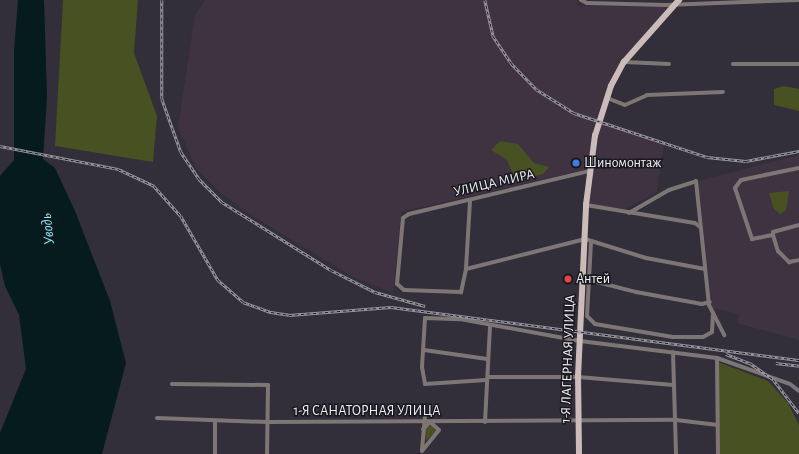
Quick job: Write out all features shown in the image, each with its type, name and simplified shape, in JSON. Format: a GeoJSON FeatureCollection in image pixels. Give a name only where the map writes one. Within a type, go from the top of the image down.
{"type":"FeatureCollection","features":[{"type":"Feature","properties":{"kind":"main road","name":"1-Я ЛАГЕРНАЯ УЛИЦА"},"geometry":{"type":"LineString","coordinates":[[579,454],[578,377],[586,205],[590,171],[607,98],[624,62],[678,2]]}},
{"type":"Feature","properties":{"kind":"street"},"geometry":{"type":"LineString","coordinates":[[582,1],[678,2],[799,0]]}},
{"type":"Feature","properties":{"kind":"street"},"geometry":{"type":"LineString","coordinates":[[624,62],[669,64]]}},
{"type":"Feature","properties":{"kind":"street"},"geometry":{"type":"LineString","coordinates":[[733,64],[799,64]]}},
{"type":"Feature","properties":{"kind":"street"},"geometry":{"type":"LineString","coordinates":[[607,98],[625,105],[648,95],[723,92]]}},
{"type":"Feature","properties":{"kind":"street"},"geometry":{"type":"LineString","coordinates":[[799,168],[736,183],[737,202],[752,239],[773,235],[773,232],[799,226]]}},
{"type":"Feature","properties":{"kind":"street","name":"УЛИЦА МИРА"},"geometry":{"type":"LineString","coordinates":[[466,269],[461,292],[455,295],[404,290],[397,284],[403,218],[590,171]]}},
{"type":"Feature","properties":{"kind":"street"},"geometry":{"type":"LineString","coordinates":[[629,213],[669,190],[696,180],[703,218],[700,227],[710,302],[724,335]]}},
{"type":"Feature","properties":{"kind":"street"},"geometry":{"type":"LineString","coordinates":[[470,201],[466,269],[585,239],[591,242],[706,269]]}},
{"type":"Feature","properties":{"kind":"street"},"geometry":{"type":"LineString","coordinates":[[586,205],[695,223],[700,227]]}},
{"type":"Feature","properties":{"kind":"street"},"geometry":{"type":"LineString","coordinates":[[773,235],[778,251],[789,262],[799,260]]}},
{"type":"Feature","properties":{"kind":"street"},"geometry":{"type":"LineString","coordinates":[[591,242],[587,316],[595,324],[673,337],[703,337],[712,332],[713,312]]}},
{"type":"Feature","properties":{"kind":"street"},"geometry":{"type":"LineString","coordinates":[[589,280],[665,298],[710,302]]}},
{"type":"Feature","properties":{"kind":"street"},"geometry":{"type":"LineString","coordinates":[[674,385],[578,377],[488,379],[425,384],[425,318],[490,325],[580,341],[717,358],[790,384],[799,391]]}},
{"type":"Feature","properties":{"kind":"street"},"geometry":{"type":"LineString","coordinates":[[485,422],[490,325]]}},
{"type":"Feature","properties":{"kind":"street"},"geometry":{"type":"LineString","coordinates":[[424,350],[487,360]]}},
{"type":"Feature","properties":{"kind":"street"},"geometry":{"type":"LineString","coordinates":[[672,352],[676,420],[676,454]]}},
{"type":"Feature","properties":{"kind":"street"},"geometry":{"type":"LineString","coordinates":[[717,358],[718,454]]}},
{"type":"Feature","properties":{"kind":"street"},"geometry":{"type":"LineString","coordinates":[[172,384],[268,385],[267,454]]}},
{"type":"Feature","properties":{"kind":"street","name":"1-Я САНАТОРНАЯ УЛИЦА"},"geometry":{"type":"LineString","coordinates":[[156,418],[267,422],[424,418],[430,422],[676,420],[718,425]]}},
{"type":"Feature","properties":{"kind":"street"},"geometry":{"type":"LineString","coordinates":[[422,453],[424,418]]}},
{"type":"Feature","properties":{"kind":"street"},"geometry":{"type":"LineString","coordinates":[[215,421],[215,454]]}},
{"type":"Feature","properties":{"kind":"street"},"geometry":{"type":"LineString","coordinates":[[422,453],[438,433],[437,426],[430,422],[423,429]]}},
{"type":"Feature","properties":{"kind":"shaded area"},"geometry":{"type":"Polygon","coordinates":[[[205,0],[577,0],[578,6],[670,7],[622,59],[610,82],[594,134],[588,169],[401,212],[393,293],[353,277],[248,213],[220,192],[196,168],[178,127],[195,15],[205,0]]]}},
{"type":"Feature","properties":{"kind":"shaded area"},"geometry":{"type":"Polygon","coordinates":[[[601,122],[664,144],[657,192],[625,209],[588,205],[601,122]]]}},
{"type":"Feature","properties":{"kind":"shaded area"},"geometry":{"type":"Polygon","coordinates":[[[799,155],[799,340],[737,323],[739,314],[712,308],[698,181],[799,155]]]}},
{"type":"Feature","properties":{"kind":"green space"},"geometry":{"type":"Polygon","coordinates":[[[63,0],[138,0],[134,53],[157,116],[153,162],[55,146],[63,0]]]}},
{"type":"Feature","properties":{"kind":"green space"},"geometry":{"type":"Polygon","coordinates":[[[784,86],[799,89],[799,111],[774,105],[774,89],[784,86]]]}},
{"type":"Feature","properties":{"kind":"green space"},"geometry":{"type":"Polygon","coordinates":[[[500,141],[518,144],[534,163],[549,167],[543,174],[516,181],[507,160],[491,150],[500,141]]]}},
{"type":"Feature","properties":{"kind":"green space"},"geometry":{"type":"Polygon","coordinates":[[[789,191],[786,210],[780,214],[774,209],[769,193],[789,191]]]}},
{"type":"Feature","properties":{"kind":"green space"},"geometry":{"type":"Polygon","coordinates":[[[718,362],[768,381],[788,403],[799,425],[799,454],[719,454],[718,362]]]}},
{"type":"Feature","properties":{"kind":"green space"},"geometry":{"type":"Polygon","coordinates":[[[431,425],[436,431],[426,441],[425,429],[431,425]]]}},
{"type":"Feature","properties":{"kind":"water","name":"Уводь"},"geometry":{"type":"Polygon","coordinates":[[[18,0],[44,0],[47,97],[43,159],[55,168],[75,211],[110,301],[126,363],[102,454],[0,454],[0,433],[26,369],[19,315],[5,286],[0,264],[0,176],[14,160],[14,50],[18,0]]]}},
{"type":"Feature","properties":{"kind":"railway"},"geometry":{"type":"LineString","coordinates":[[162,0],[162,99],[181,152],[199,179],[222,202],[331,270],[375,292],[425,306]]}},
{"type":"Feature","properties":{"kind":"railway"},"geometry":{"type":"LineString","coordinates":[[485,0],[493,36],[511,63],[536,89],[574,113],[707,157],[746,161],[799,151]]}},
{"type":"Feature","properties":{"kind":"railway"},"geometry":{"type":"LineString","coordinates":[[0,146],[118,169],[154,186],[181,216],[218,280],[243,302],[271,312],[289,315],[391,307],[799,360]]}},
{"type":"Feature","properties":{"kind":"railway"},"geometry":{"type":"LineString","coordinates":[[726,354],[750,363],[773,379],[799,413]]}},
{"type":"Feature","properties":{"kind":"railway"},"geometry":{"type":"LineString","coordinates":[[776,363],[799,366]]}},
{"type":"Feature","properties":{"kind":"place","name":"Шиномонтаж"},"geometry":{"type":"Point","coordinates":[576,163]}},
{"type":"Feature","properties":{"kind":"place","name":"Антей"},"geometry":{"type":"Point","coordinates":[568,279]}}]}
